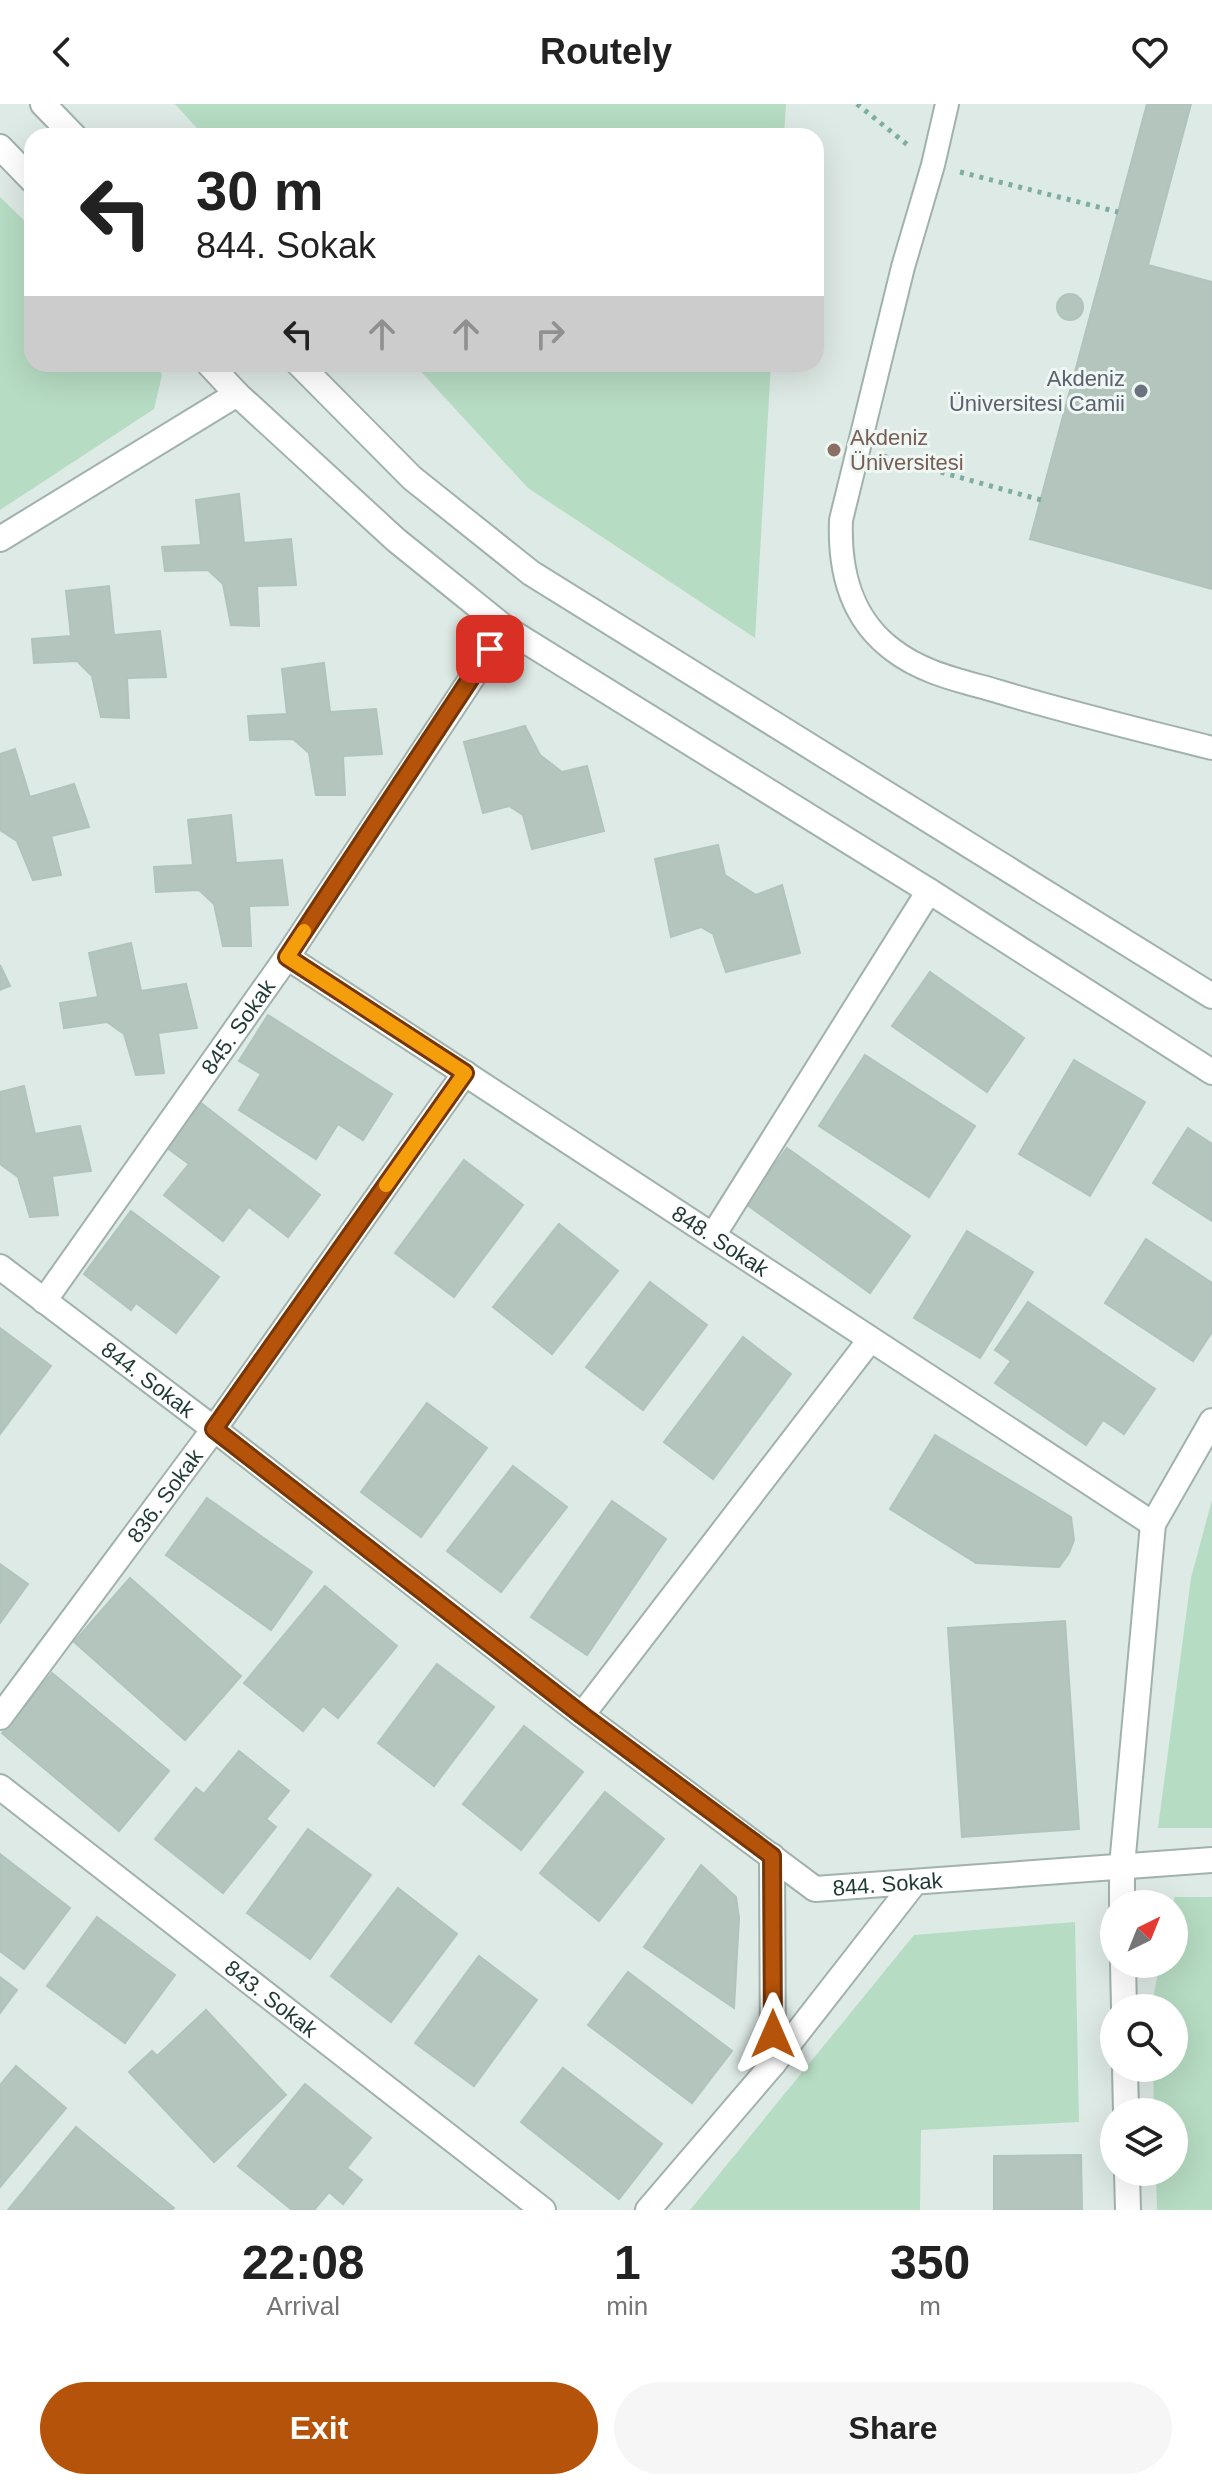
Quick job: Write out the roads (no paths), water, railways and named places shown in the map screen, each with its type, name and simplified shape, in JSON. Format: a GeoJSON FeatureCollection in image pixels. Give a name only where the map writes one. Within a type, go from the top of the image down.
{"type":"FeatureCollection","features":[{"type":"Feature","properties":{"kind":"street"},"geometry":{"type":"LineString","coordinates":[[43,104],[66,128]]}},
{"type":"Feature","properties":{"kind":"street"},"geometry":{"type":"LineString","coordinates":[[0,147],[24,172]]}},
{"type":"Feature","properties":{"kind":"street"},"geometry":{"type":"LineString","coordinates":[[216,372],[396,540],[505,628],[929,891],[1212,1072]]}},
{"type":"Feature","properties":{"kind":"street"},"geometry":{"type":"LineString","coordinates":[[307,372],[412,478],[531,573],[1212,996]]}},
{"type":"Feature","properties":{"kind":"street"},"geometry":{"type":"LineString","coordinates":[[0,539],[237,394]]}},
{"type":"Feature","properties":{"kind":"street","name":"845. Sokak"},"geometry":{"type":"LineString","coordinates":[[44,1301],[287,957],[505,628]]}},
{"type":"Feature","properties":{"kind":"street"},"geometry":{"type":"LineString","coordinates":[[714,1234],[929,891]]}},
{"type":"Feature","properties":{"kind":"street","name":"848. Sokak"},"geometry":{"type":"LineString","coordinates":[[287,957],[1153,1524]]}},
{"type":"Feature","properties":{"kind":"street","name":"836. Sokak"},"geometry":{"type":"LineString","coordinates":[[0,1717],[214,1429],[465,1073]]}},
{"type":"Feature","properties":{"kind":"street","name":"844. Sokak"},"geometry":{"type":"LineString","coordinates":[[0,1267],[582,1715],[815,1889],[1212,1860]]}},
{"type":"Feature","properties":{"kind":"street"},"geometry":{"type":"LineString","coordinates":[[582,1715],[870,1340]]}},
{"type":"Feature","properties":{"kind":"street"},"geometry":{"type":"LineString","coordinates":[[1122,1890],[1153,1524],[1212,1421]]}},
{"type":"Feature","properties":{"kind":"street","name":"843. Sokak"},"geometry":{"type":"LineString","coordinates":[[0,1787],[543,2210]]}},
{"type":"Feature","properties":{"kind":"street"},"geometry":{"type":"LineString","coordinates":[[772,1856],[773,2064]]}},
{"type":"Feature","properties":{"kind":"street"},"geometry":{"type":"LineString","coordinates":[[648,2210],[773,2064],[915,1882]]}},
{"type":"Feature","properties":{"kind":"street"},"geometry":{"type":"LineString","coordinates":[[1127,2186],[1128,2210]]}},
{"type":"Feature","properties":{"kind":"lane"},"geometry":{"type":"LineString","coordinates":[[947,104],[841,520],[840,549],[853,600],[868,625],[891,649],[918,666],[1055,708],[1212,748]]}},
{"type":"Feature","properties":{"kind":"place","name":"Akdeniz Üniversitesi Camii"},"geometry":{"type":"Point","coordinates":[1141,391]}},
{"type":"Feature","properties":{"kind":"place","name":"Akdeniz Üniversitesi"},"geometry":{"type":"Point","coordinates":[834,450]}}]}
